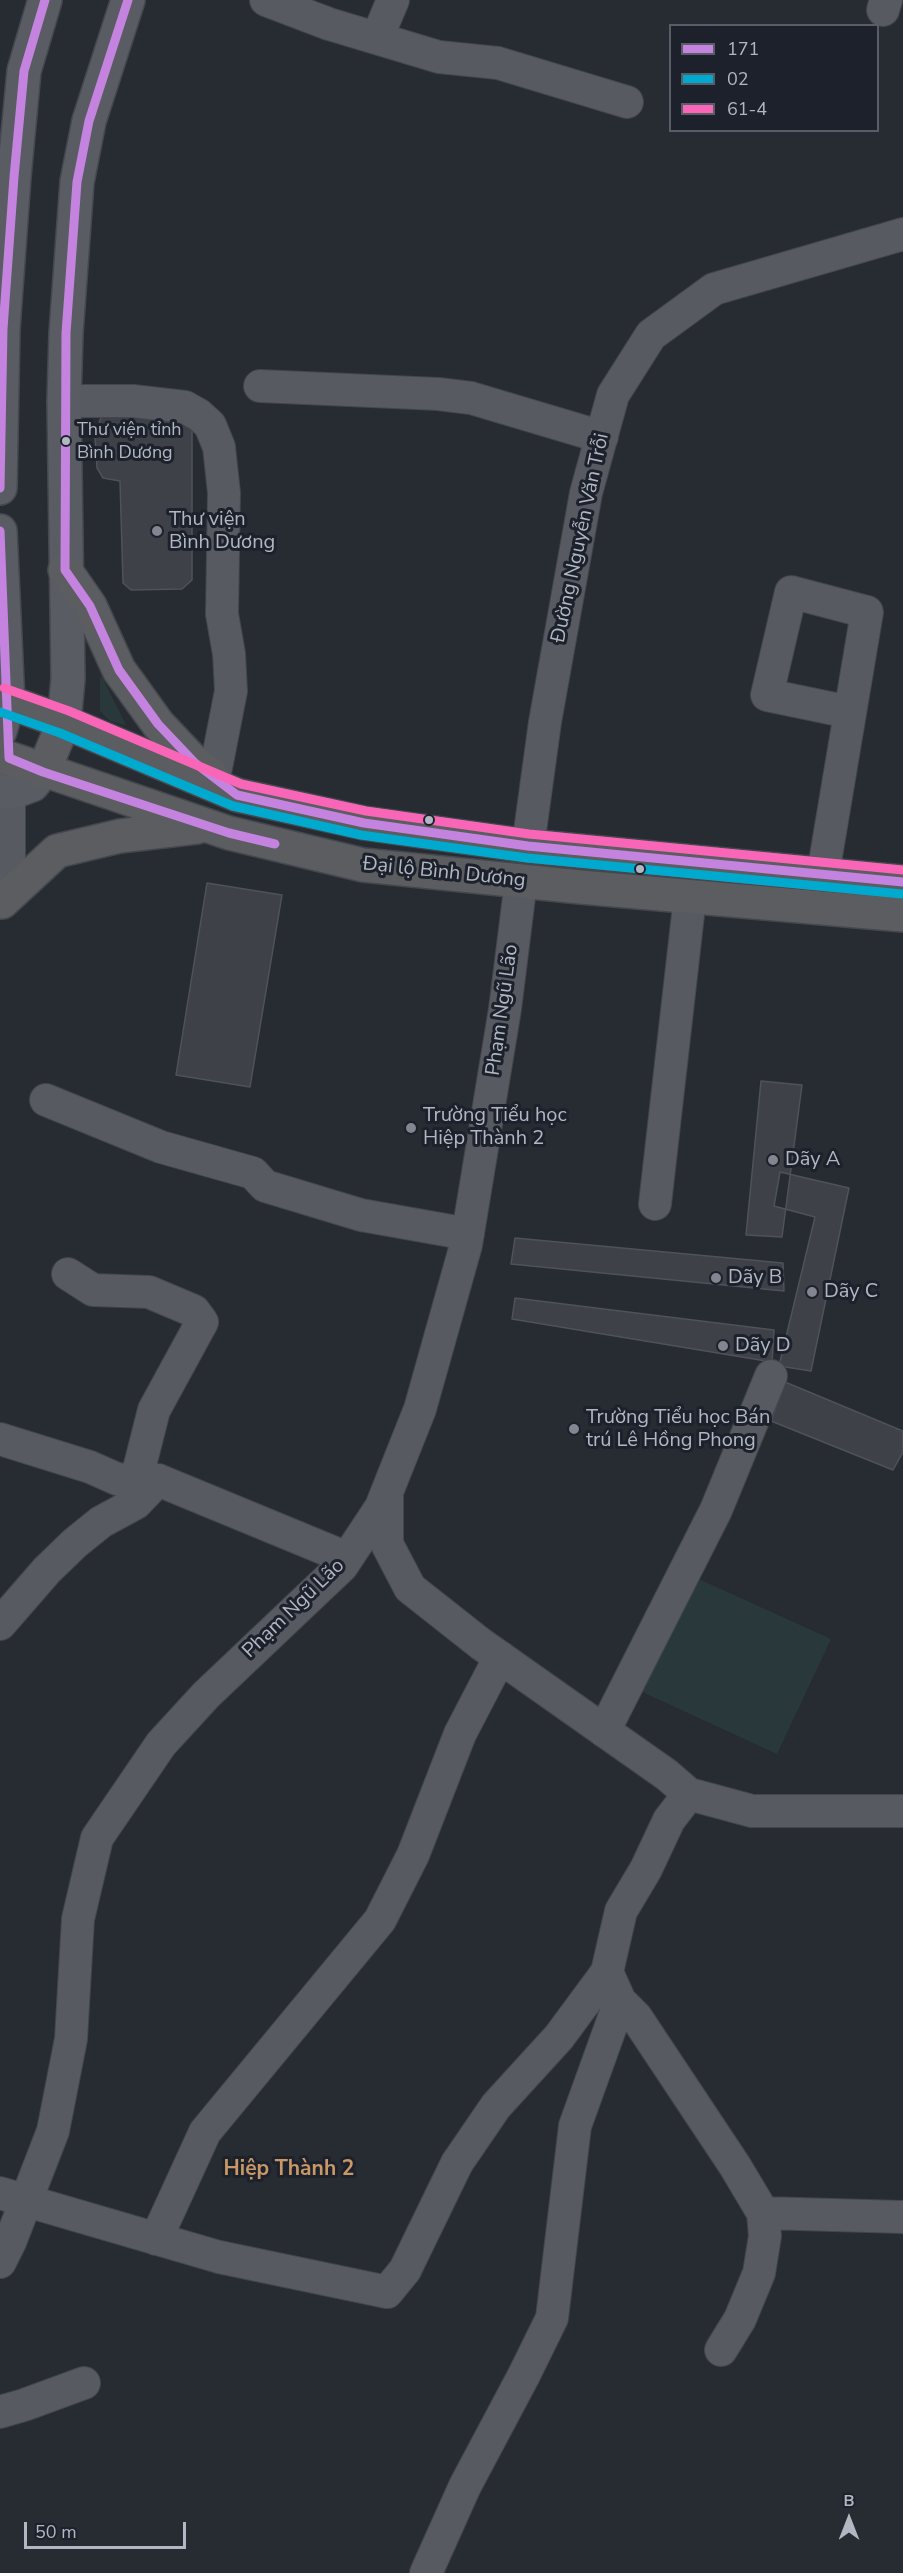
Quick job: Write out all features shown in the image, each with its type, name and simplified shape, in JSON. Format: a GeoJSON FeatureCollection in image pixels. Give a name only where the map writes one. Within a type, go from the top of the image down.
{"type":"FeatureCollection","features":[{"type":"Feature","properties":{"kind":"highway"},"geometry":{"type":"LineString","coordinates":[[65,570],[90,606],[119,670],[158,724],[195,763],[225,786]]}},
{"type":"Feature","properties":{"kind":"highway"},"geometry":{"type":"LineString","coordinates":[[43,771],[64,722]]}},
{"type":"Feature","properties":{"kind":"highway","name":"Đại lộ Bình Dương"},"geometry":{"type":"LineString","coordinates":[[3,729],[64,722],[225,786],[364,823],[528,846],[903,882]]}},
{"type":"Feature","properties":{"kind":"highway","name":"Đại lộ Bình Dương"},"geometry":{"type":"LineString","coordinates":[[3,729],[43,771],[229,833],[363,865],[903,915]]}},
{"type":"Feature","properties":{"kind":"highway"},"geometry":{"type":"LineString","coordinates":[[0,902],[57,851],[120,836],[207,825]]}},
{"type":"Feature","properties":{"kind":"main road"},"geometry":{"type":"LineString","coordinates":[[0,488],[3,329],[14,177],[24,71],[45,0]]}},
{"type":"Feature","properties":{"kind":"main road"},"geometry":{"type":"LineString","coordinates":[[64,722],[68,679],[64,401],[66,333],[77,182],[89,121],[128,0]]}},
{"type":"Feature","properties":{"kind":"main road"},"geometry":{"type":"LineString","coordinates":[[0,531],[3,729]]}},
{"type":"Feature","properties":{"kind":"main road"},"geometry":{"type":"LineString","coordinates":[[5,792],[32,785],[43,771]]}},
{"type":"Feature","properties":{"kind":"street"},"geometry":{"type":"LineString","coordinates":[[266,0],[329,24],[439,57],[498,63],[627,102]]}},
{"type":"Feature","properties":{"kind":"street"},"geometry":{"type":"LineString","coordinates":[[377,38],[393,0]]}},
{"type":"Feature","properties":{"kind":"street","name":"Đường Nguyễn Văn Trỗi"},"geometry":{"type":"LineString","coordinates":[[528,846],[545,722],[586,493],[613,395],[651,335],[714,289],[903,234]]}},
{"type":"Feature","properties":{"kind":"street"},"geometry":{"type":"LineString","coordinates":[[260,386],[438,394],[471,398],[602,436]]}},
{"type":"Feature","properties":{"kind":"street"},"geometry":{"type":"LineString","coordinates":[[64,401],[134,400],[170,404],[185,407],[210,425],[219,447],[224,493],[222,614],[229,654],[231,691],[225,786]]}},
{"type":"Feature","properties":{"kind":"street"},"geometry":{"type":"LineString","coordinates":[[824,874],[849,712]]}},
{"type":"Feature","properties":{"kind":"street"},"geometry":{"type":"LineString","coordinates":[[0,902],[9,858],[3,729]]}},
{"type":"Feature","properties":{"kind":"street"},"geometry":{"type":"LineString","coordinates":[[0,902],[43,771]]}},
{"type":"Feature","properties":{"kind":"street","name":"Phạm Ngũ Lão"},"geometry":{"type":"LineString","coordinates":[[0,2262],[10,2242],[13,2197],[53,2131],[56,2120],[71,2039],[78,1919],[97,1838],[161,1744],[206,1695],[342,1566],[381,1507],[420,1409],[468,1234],[505,1009],[520,881]]}},
{"type":"Feature","properties":{"kind":"street"},"geometry":{"type":"LineString","coordinates":[[655,1204],[690,897]]}},
{"type":"Feature","properties":{"kind":"street"},"geometry":{"type":"LineString","coordinates":[[46,1100],[161,1147],[253,1173],[265,1186],[361,1215],[468,1234]]}},
{"type":"Feature","properties":{"kind":"street"},"geometry":{"type":"LineString","coordinates":[[0,1624],[47,1570],[75,1543],[101,1522],[136,1503],[147,1481],[154,1410],[202,1322],[194,1311],[149,1293],[93,1290],[68,1274]]}},
{"type":"Feature","properties":{"kind":"street"},"geometry":{"type":"LineString","coordinates":[[604,1731],[716,1510],[771,1376]]}},
{"type":"Feature","properties":{"kind":"street"},"geometry":{"type":"LineString","coordinates":[[0,1439],[90,1467],[117,1479],[147,1481],[347,1558]]}},
{"type":"Feature","properties":{"kind":"street"},"geometry":{"type":"LineString","coordinates":[[388,1490],[387,1544],[410,1587],[500,1657],[667,1775],[689,1794],[752,1811],[903,1811]]}},
{"type":"Feature","properties":{"kind":"street"},"geometry":{"type":"LineString","coordinates":[[156,2239],[205,2132],[380,1920],[413,1855],[460,1734],[500,1657]]}},
{"type":"Feature","properties":{"kind":"street"},"geometry":{"type":"LineString","coordinates":[[13,2197],[219,2258],[387,2292],[405,2270],[457,2163],[496,2106],[559,2037],[607,1972],[621,1911],[646,1869],[669,1820],[689,1794]]}},
{"type":"Feature","properties":{"kind":"street"},"geometry":{"type":"LineString","coordinates":[[607,1972],[620,2001],[636,2018],[763,2213],[765,2235],[759,2273],[740,2319],[721,2350]]}},
{"type":"Feature","properties":{"kind":"street"},"geometry":{"type":"LineString","coordinates":[[426,2573],[465,2486],[525,2375],[552,2318],[575,2127],[620,2001]]}},
{"type":"Feature","properties":{"kind":"street"},"geometry":{"type":"LineString","coordinates":[[763,2213],[903,2217]]}},
{"type":"Feature","properties":{"kind":"street"},"geometry":{"type":"LineString","coordinates":[[0,2412],[84,2383]]}},
{"type":"Feature","properties":{"kind":"shaded area"},"geometry":{"type":"Polygon","coordinates":[[[100,677],[126,725],[110,721],[100,711],[100,677]]]}},
{"type":"Feature","properties":{"kind":"shaded area"},"geometry":{"type":"Polygon","coordinates":[[[690,1575],[831,1639],[777,1754],[640,1691],[690,1575]]]}},
{"type":"Feature","properties":{"kind":"building","name":"Thư viện Bình Dương"},"geometry":{"type":"Polygon","coordinates":[[[112,413],[192,415],[192,580],[182,589],[131,590],[123,583],[120,481],[103,478],[97,468],[95,437],[101,417],[112,413]]]}},
{"type":"Feature","properties":{"kind":"building"},"geometry":{"type":"Polygon","coordinates":[[[207,883],[282,895],[250,1087],[176,1075],[207,883]]]}},
{"type":"Feature","properties":{"kind":"building","name":"Dãy A"},"geometry":{"type":"Polygon","coordinates":[[[761,1081],[802,1085],[782,1237],[746,1235],[761,1081]]]}},
{"type":"Feature","properties":{"kind":"building","name":"Dãy C"},"geometry":{"type":"Polygon","coordinates":[[[780,1172],[849,1188],[811,1371],[779,1366],[815,1217],[774,1206],[780,1172]]]}},
{"type":"Feature","properties":{"kind":"building","name":"Dãy B"},"geometry":{"type":"Polygon","coordinates":[[[515,1238],[783,1263],[784,1291],[511,1264],[515,1238]]]}},
{"type":"Feature","properties":{"kind":"building","name":"Dãy D"},"geometry":{"type":"Polygon","coordinates":[[[515,1298],[774,1330],[772,1362],[512,1319],[515,1298]]]}},
{"type":"Feature","properties":{"kind":"building"},"geometry":{"type":"Polygon","coordinates":[[[785,1382],[903,1431],[903,1452],[893,1470],[771,1421],[785,1382]]]}},
{"type":"Feature","properties":{"kind":"transit line","name":"171"},"geometry":{"type":"LineString","coordinates":[[0,488],[3,329],[14,177],[24,71],[45,0]]}},
{"type":"Feature","properties":{"kind":"transit line","name":"171"},"geometry":{"type":"LineString","coordinates":[[128,0],[89,121],[77,182],[66,333],[65,570],[90,606],[119,670],[158,724],[195,763],[237,795],[364,823],[528,846],[903,882]]}},
{"type":"Feature","properties":{"kind":"transit line","name":"171"},"geometry":{"type":"LineString","coordinates":[[0,531],[9,758],[43,772],[229,833],[275,844]]}},
{"type":"Feature","properties":{"kind":"transit line","name":"61-4"},"geometry":{"type":"LineString","coordinates":[[4,688],[69,711],[241,784],[366,811],[529,834],[903,870]]}},
{"type":"Feature","properties":{"kind":"transit line","name":"02"},"geometry":{"type":"LineString","coordinates":[[0,712],[60,733],[233,806],[361,835],[527,858],[902,894]]}},
{"type":"Feature","properties":{"kind":"place","name":"Thư viện tỉnh Bình Dương"},"geometry":{"type":"Point","coordinates":[66,441]}},
{"type":"Feature","properties":{"kind":"place","name":"Thư viện Bình Dương"},"geometry":{"type":"Point","coordinates":[157,531]}},
{"type":"Feature","properties":{"kind":"place","name":"Trường Tiểu học Hiệp Thành 2"},"geometry":{"type":"Point","coordinates":[411,1128]}},
{"type":"Feature","properties":{"kind":"place","name":"Dãy A"},"geometry":{"type":"Point","coordinates":[773,1160]}},
{"type":"Feature","properties":{"kind":"place","name":"Dãy B"},"geometry":{"type":"Point","coordinates":[716,1278]}},
{"type":"Feature","properties":{"kind":"place","name":"Dãy C"},"geometry":{"type":"Point","coordinates":[812,1292]}},
{"type":"Feature","properties":{"kind":"place","name":"Dãy D"},"geometry":{"type":"Point","coordinates":[723,1346]}},
{"type":"Feature","properties":{"kind":"place","name":"Trường Tiểu học Bán trú Lê Hồng Phong"},"geometry":{"type":"Point","coordinates":[574,1429]}},
{"type":"Feature","properties":{"kind":"district","name":"Hiệp Thành 2"},"geometry":{"type":"Point","coordinates":[289,2170]}}]}
